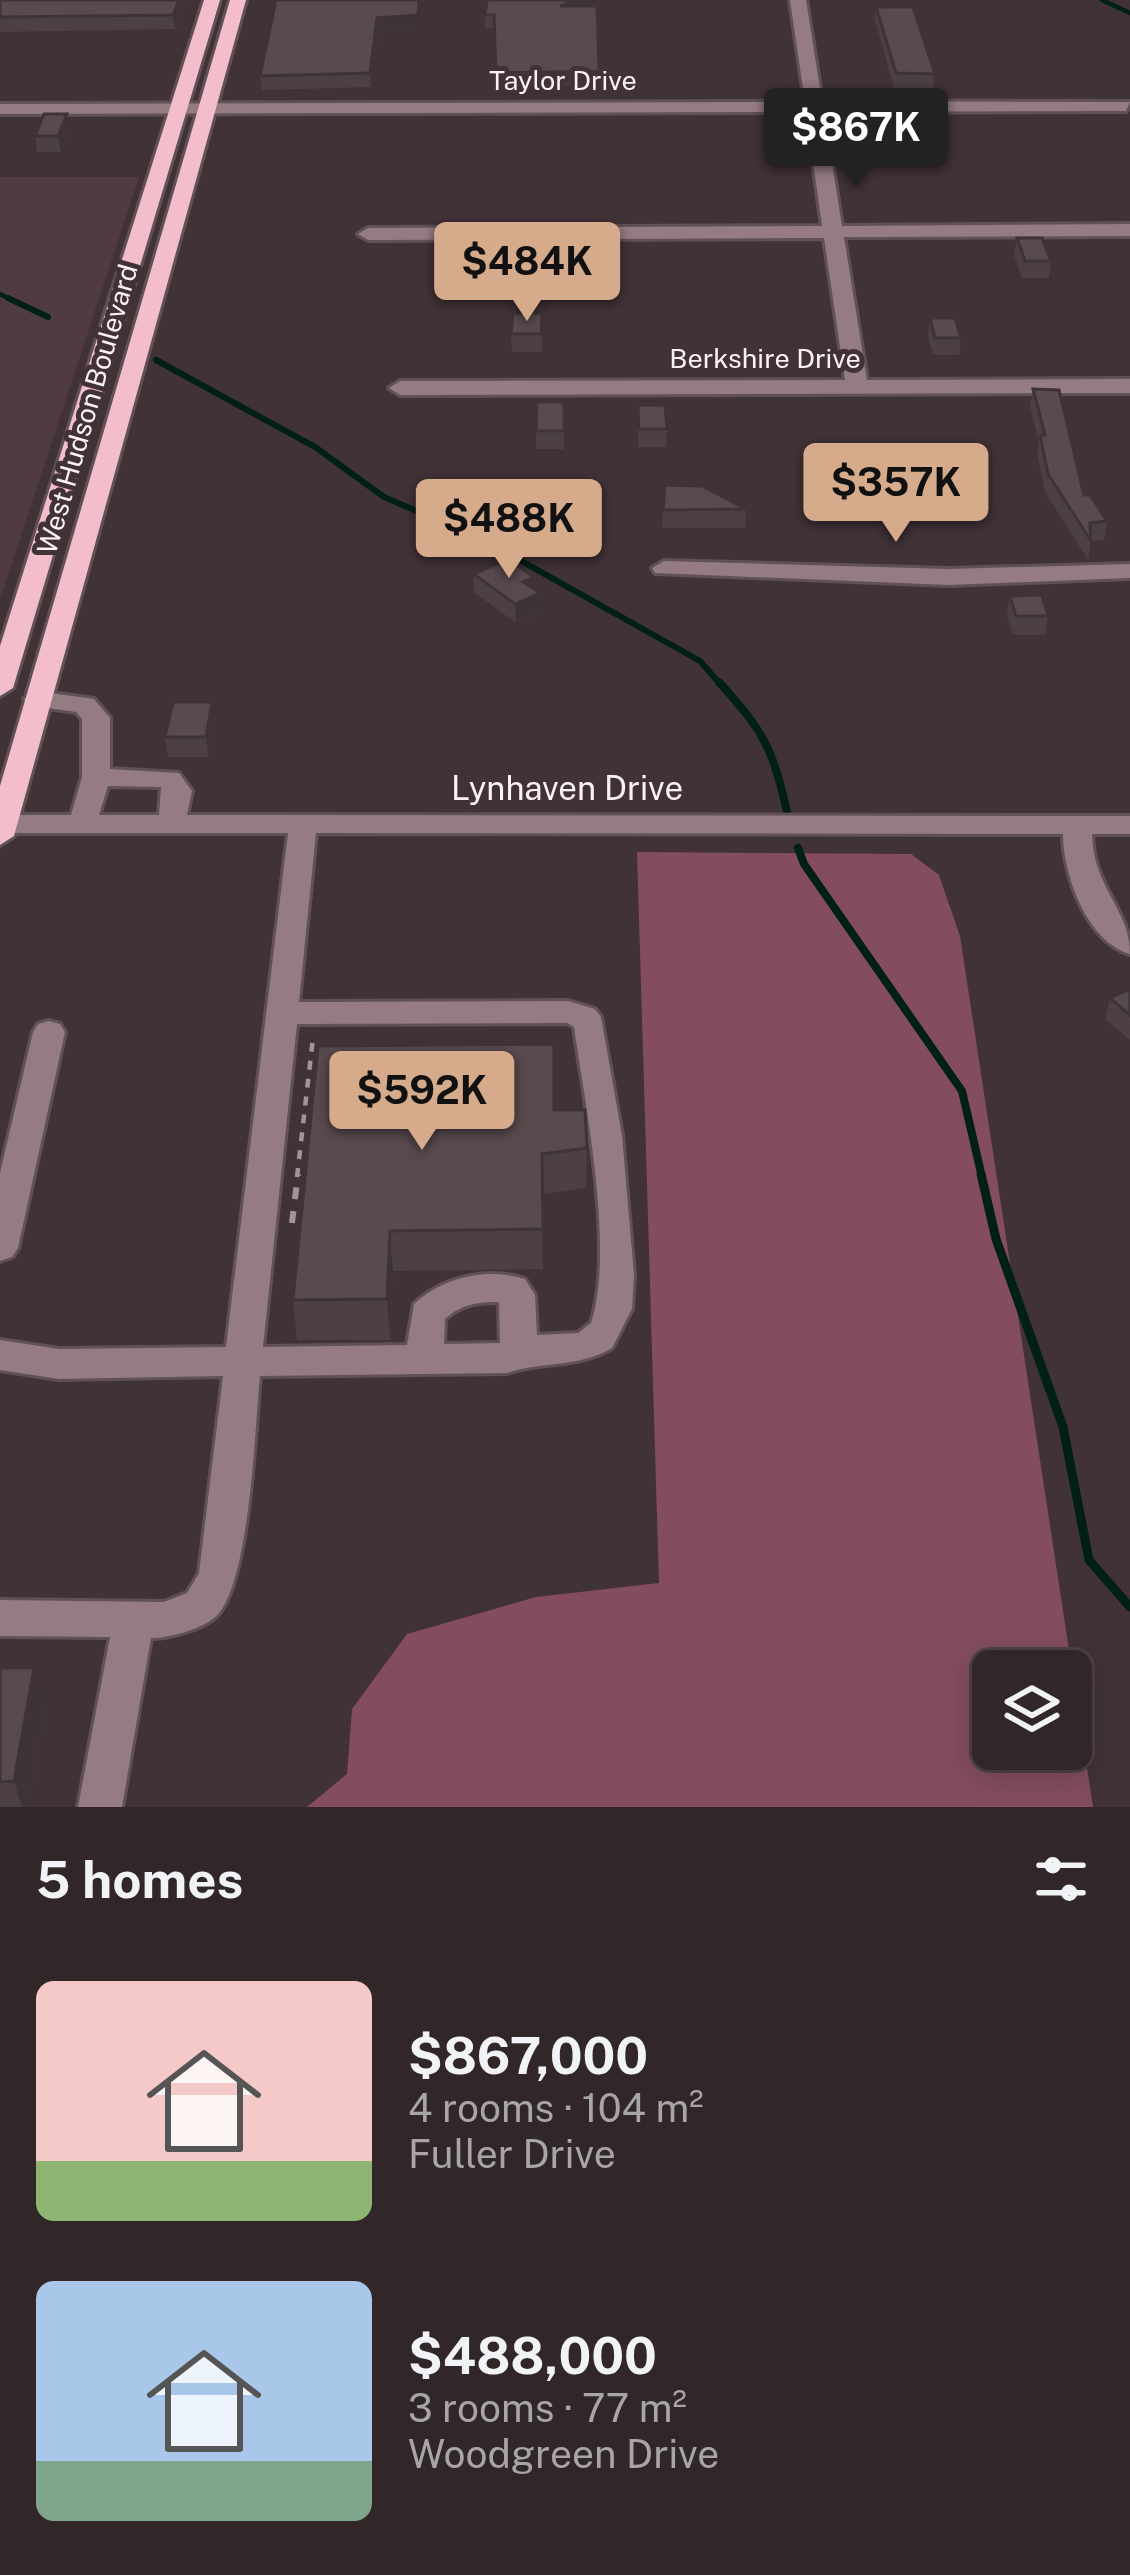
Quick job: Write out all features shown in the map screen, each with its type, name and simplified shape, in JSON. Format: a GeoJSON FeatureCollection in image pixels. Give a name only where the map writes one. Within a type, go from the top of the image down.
{"type":"FeatureCollection","features":[{"type":"Feature","properties":{"kind":"main road","name":"West Hudson Boulevard"},"geometry":{"type":"LineString","coordinates":[[0,688],[212,0]]}},
{"type":"Feature","properties":{"kind":"main road","name":"West Hudson Boulevard"},"geometry":{"type":"LineString","coordinates":[[1,828],[238,0]]}},
{"type":"Feature","properties":{"kind":"street"},"geometry":{"type":"LineString","coordinates":[[798,0],[857,388]]}},
{"type":"Feature","properties":{"kind":"street","name":"Taylor Drive"},"geometry":{"type":"LineString","coordinates":[[0,109],[1126,106]]}},
{"type":"Feature","properties":{"kind":"street"},"geometry":{"type":"LineString","coordinates":[[368,234],[1130,230]]}},
{"type":"Feature","properties":{"kind":"street"},"geometry":{"type":"LineString","coordinates":[[1127,386],[1130,412]]}},
{"type":"Feature","properties":{"kind":"street","name":"Berkshire Drive"},"geometry":{"type":"LineString","coordinates":[[400,388],[1127,386]]}},
{"type":"Feature","properties":{"kind":"street"},"geometry":{"type":"LineString","coordinates":[[664,568],[993,578],[1130,572]]}},
{"type":"Feature","properties":{"kind":"street"},"geometry":{"type":"LineString","coordinates":[[37,698],[84,705],[96,718],[96,777],[82,825]]}},
{"type":"Feature","properties":{"kind":"street"},"geometry":{"type":"LineString","coordinates":[[96,777],[169,779],[178,791],[171,825]]}},
{"type":"Feature","properties":{"kind":"street"},"geometry":{"type":"LineString","coordinates":[[0,1618],[165,1620],[201,1606],[219,1576],[244,1361],[298,1019],[303,824]]}},
{"type":"Feature","properties":{"kind":"street","name":"Lynhaven Drive"},"geometry":{"type":"LineString","coordinates":[[1,828],[1130,825]]}},
{"type":"Feature","properties":{"kind":"street"},"geometry":{"type":"LineString","coordinates":[[1078,826],[1083,880],[1092,901],[1130,944]]}},
{"type":"Feature","properties":{"kind":"street"},"geometry":{"type":"LineString","coordinates":[[0,1355],[58,1364],[425,1360],[507,1358],[520,1349],[578,1348],[596,1341],[615,1313],[611,1162],[590,1025],[584,1018],[568,1012],[298,1019]]}},
{"type":"Feature","properties":{"kind":"street"},"geometry":{"type":"LineString","coordinates":[[0,1249],[49,1032]]}},
{"type":"Feature","properties":{"kind":"street"},"geometry":{"type":"LineString","coordinates":[[425,1360],[427,1314],[444,1295],[466,1288],[512,1289],[519,1302],[520,1349]]}},
{"type":"Feature","properties":{"kind":"street"},"geometry":{"type":"LineString","coordinates":[[0,1374],[39,1373],[58,1364]]}},
{"type":"Feature","properties":{"kind":"street"},"geometry":{"type":"LineString","coordinates":[[100,1807],[134,1619]]}},
{"type":"Feature","properties":{"kind":"path"},"geometry":{"type":"LineString","coordinates":[[291,1231],[298,1019]]}},
{"type":"Feature","properties":{"kind":"shaded area"},"geometry":{"type":"Polygon","coordinates":[[[0,177],[139,177],[0,600],[0,177]]]}},
{"type":"Feature","properties":{"kind":"shaded area"},"geometry":{"type":"Polygon","coordinates":[[[637,852],[911,854],[939,875],[960,936],[1069,1650],[972,1650],[972,1770],[1087,1770],[1093,1807],[307,1807],[347,1774],[352,1709],[407,1634],[536,1597],[659,1583],[637,852]]]}},
{"type":"Feature","properties":{"kind":"building"},"geometry":{"type":"Polygon","coordinates":[[[0,0],[179,0],[173,15],[0,17],[0,0]]]}},
{"type":"Feature","properties":{"kind":"building"},"geometry":{"type":"Polygon","coordinates":[[[276,0],[419,0],[418,15],[377,18],[370,73],[260,76],[276,0]]]}},
{"type":"Feature","properties":{"kind":"building"},"geometry":{"type":"Polygon","coordinates":[[[487,0],[576,0],[560,6],[597,6],[599,71],[496,73],[494,15],[485,15],[487,0]]]}},
{"type":"Feature","properties":{"kind":"building"},"geometry":{"type":"Polygon","coordinates":[[[876,7],[913,7],[935,74],[896,73],[876,7]]]}},
{"type":"Feature","properties":{"kind":"building"},"geometry":{"type":"Polygon","coordinates":[[[44,114],[67,114],[58,136],[35,136],[44,114]]]}},
{"type":"Feature","properties":{"kind":"building"},"geometry":{"type":"Polygon","coordinates":[[[1017,238],[1042,238],[1051,261],[1025,261],[1017,238]]]}},
{"type":"Feature","properties":{"kind":"building"},"geometry":{"type":"Polygon","coordinates":[[[513,313],[542,313],[541,334],[511,334],[513,313]]]}},
{"type":"Feature","properties":{"kind":"building"},"geometry":{"type":"Polygon","coordinates":[[[930,318],[955,318],[961,338],[935,338],[930,318]]]}},
{"type":"Feature","properties":{"kind":"building"},"geometry":{"type":"Polygon","coordinates":[[[1033,389],[1059,390],[1084,495],[1090,495],[1107,521],[1090,523],[1091,541],[1048,474],[1040,435],[1045,435],[1033,389]]]}},
{"type":"Feature","properties":{"kind":"building"},"geometry":{"type":"Polygon","coordinates":[[[537,402],[564,402],[564,431],[536,431],[537,402]]]}},
{"type":"Feature","properties":{"kind":"building"},"geometry":{"type":"Polygon","coordinates":[[[638,405],[665,405],[667,429],[639,429],[638,405]]]}},
{"type":"Feature","properties":{"kind":"building"},"geometry":{"type":"Polygon","coordinates":[[[665,485],[702,486],[746,509],[663,510],[665,485]]]}},
{"type":"Feature","properties":{"kind":"building"},"geometry":{"type":"Polygon","coordinates":[[[508,559],[534,577],[523,582],[540,593],[515,604],[474,574],[508,559]]]}},
{"type":"Feature","properties":{"kind":"building"},"geometry":{"type":"Polygon","coordinates":[[[1042,595],[1048,616],[1016,616],[1010,596],[1042,595]]]}},
{"type":"Feature","properties":{"kind":"building"},"geometry":{"type":"Polygon","coordinates":[[[173,702],[212,702],[206,737],[165,737],[173,702]]]}},
{"type":"Feature","properties":{"kind":"building"},"geometry":{"type":"Polygon","coordinates":[[[1130,989],[1130,1015],[1110,998],[1130,989]]]}},
{"type":"Feature","properties":{"kind":"building"},"geometry":{"type":"Polygon","coordinates":[[[554,1044],[554,1110],[585,1110],[587,1148],[542,1154],[543,1229],[390,1231],[387,1299],[293,1300],[318,1046],[554,1044]]]}},
{"type":"Feature","properties":{"kind":"building"},"geometry":{"type":"Polygon","coordinates":[[[0,1668],[34,1668],[14,1781],[0,1782],[0,1668]]]}},
{"type":"Feature","properties":{"kind":"waterway"},"geometry":{"type":"LineString","coordinates":[[1102,0],[1130,13]]}},
{"type":"Feature","properties":{"kind":"waterway"},"geometry":{"type":"LineString","coordinates":[[0,294],[8,298]]}},
{"type":"Feature","properties":{"kind":"waterway"},"geometry":{"type":"LineString","coordinates":[[8,298],[48,317]]}},
{"type":"Feature","properties":{"kind":"waterway"},"geometry":{"type":"LineString","coordinates":[[8,298],[14,301]]}},
{"type":"Feature","properties":{"kind":"waterway"},"geometry":{"type":"LineString","coordinates":[[156,360],[315,447],[384,497],[484,540],[700,661],[721,685]]}},
{"type":"Feature","properties":{"kind":"waterway"},"geometry":{"type":"LineString","coordinates":[[719,682],[764,741],[787,812]]}},
{"type":"Feature","properties":{"kind":"waterway"},"geometry":{"type":"LineString","coordinates":[[798,848],[804,864],[962,1091],[982,1177]]}},
{"type":"Feature","properties":{"kind":"waterway"},"geometry":{"type":"LineString","coordinates":[[981,1174],[996,1239],[1063,1427],[1089,1560],[1130,1607]]}}]}
